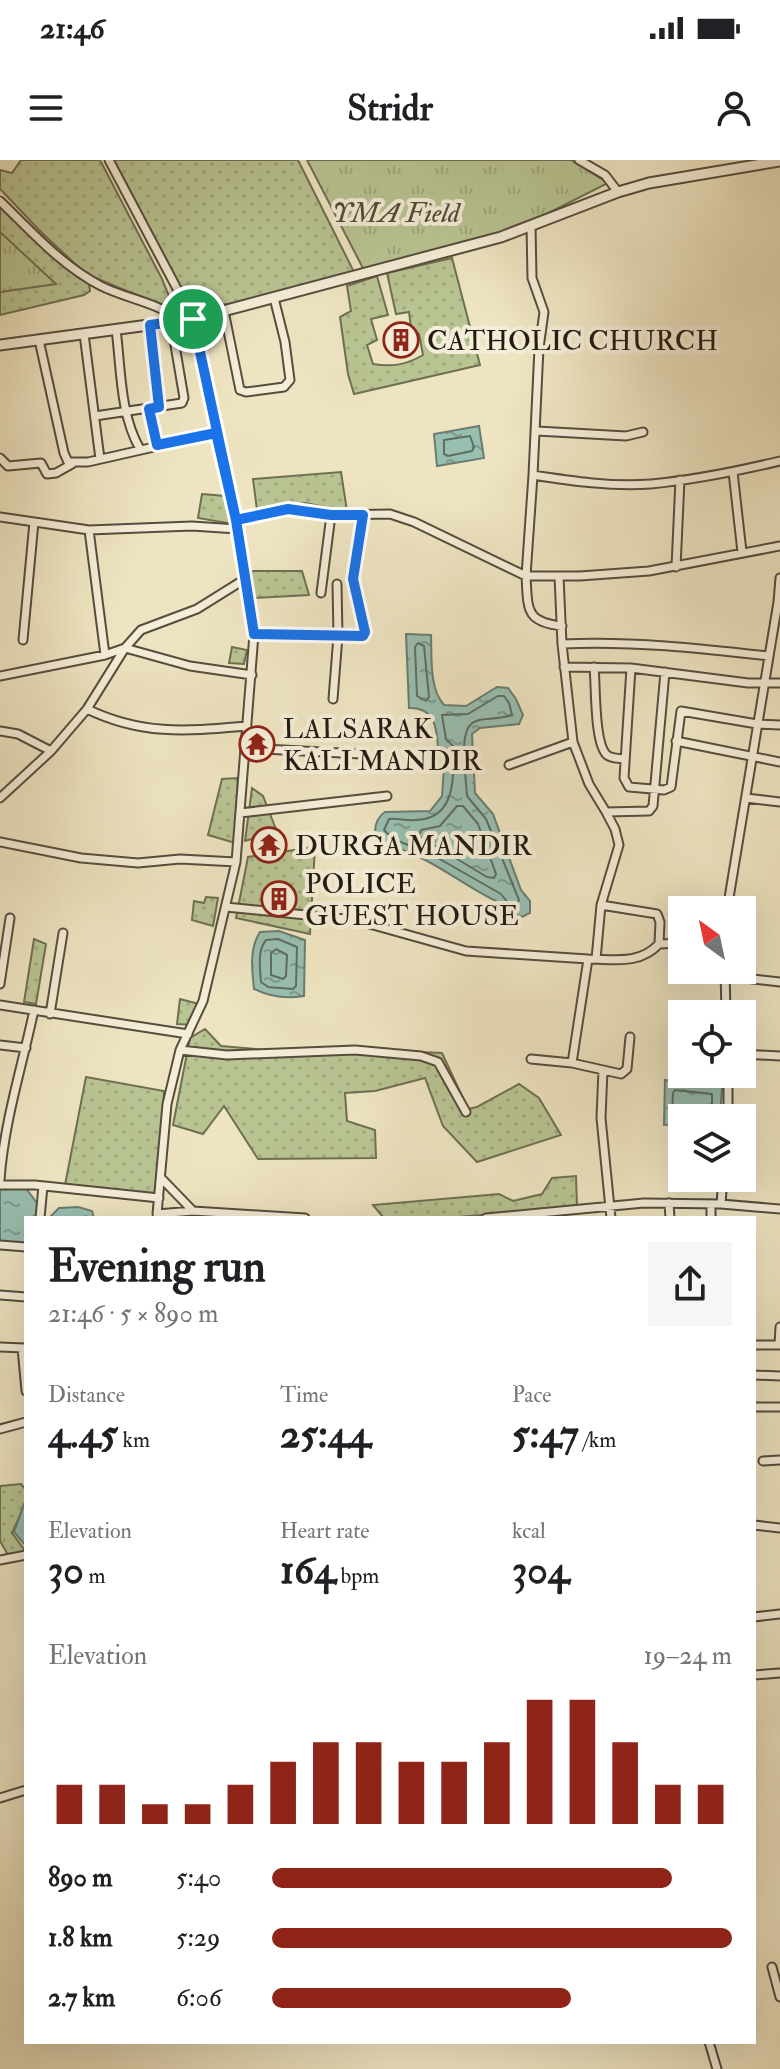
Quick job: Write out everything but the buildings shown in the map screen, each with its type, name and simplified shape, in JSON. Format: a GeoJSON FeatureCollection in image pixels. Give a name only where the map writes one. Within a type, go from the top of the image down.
{"type":"FeatureCollection","features":[{"type":"Feature","properties":{"kind":"street"},"geometry":{"type":"LineString","coordinates":[[109,160],[193,319],[237,524],[254,634],[236,862],[203,1001],[180,1050],[167,1104],[157,1216],[193,1211],[273,1216]]}},
{"type":"Feature","properties":{"kind":"street"},"geometry":{"type":"LineString","coordinates":[[579,160],[605,175],[618,192]]}},
{"type":"Feature","properties":{"kind":"street"},"geometry":{"type":"LineString","coordinates":[[717,160],[722,172]]}},
{"type":"Feature","properties":{"kind":"street"},"geometry":{"type":"LineString","coordinates":[[0,345],[193,319],[501,237],[649,183],[780,161]]}},
{"type":"Feature","properties":{"kind":"street"},"geometry":{"type":"LineString","coordinates":[[0,201],[72,269],[104,287],[170,312],[176,322],[184,398],[180,404],[95,416]]}},
{"type":"Feature","properties":{"kind":"street"},"geometry":{"type":"LineString","coordinates":[[531,225],[532,278],[544,312],[539,348],[537,431],[526,576],[533,617],[544,624],[562,626]]}},
{"type":"Feature","properties":{"kind":"street"},"geometry":{"type":"LineString","coordinates":[[224,311],[240,390],[246,392],[284,387],[290,380],[274,298]]}},
{"type":"Feature","properties":{"kind":"street"},"geometry":{"type":"LineString","coordinates":[[150,325],[159,407]]}},
{"type":"Feature","properties":{"kind":"street"},"geometry":{"type":"LineString","coordinates":[[116,329],[127,412],[132,435],[140,449]]}},
{"type":"Feature","properties":{"kind":"street"},"geometry":{"type":"LineString","coordinates":[[84,334],[100,459]]}},
{"type":"Feature","properties":{"kind":"street"},"geometry":{"type":"LineString","coordinates":[[39,340],[64,453],[72,464]]}},
{"type":"Feature","properties":{"kind":"street"},"geometry":{"type":"LineString","coordinates":[[149,409],[157,445]]}},
{"type":"Feature","properties":{"kind":"street"},"geometry":{"type":"LineString","coordinates":[[537,431],[626,436],[643,432]]}},
{"type":"Feature","properties":{"kind":"street"},"geometry":{"type":"LineString","coordinates":[[0,458],[8,466],[41,463],[47,474],[56,473],[72,464],[216,433]]}},
{"type":"Feature","properties":{"kind":"street"},"geometry":{"type":"LineString","coordinates":[[533,475],[581,483],[653,484],[733,472],[780,461]]}},
{"type":"Feature","properties":{"kind":"street"},"geometry":{"type":"LineString","coordinates":[[733,472],[742,552]]}},
{"type":"Feature","properties":{"kind":"street"},"geometry":{"type":"LineString","coordinates":[[676,567],[680,480]]}},
{"type":"Feature","properties":{"kind":"street"},"geometry":{"type":"LineString","coordinates":[[0,517],[89,530],[237,524],[288,509],[331,515],[380,513],[399,516],[526,576],[649,571],[780,546]]}},
{"type":"Feature","properties":{"kind":"street"},"geometry":{"type":"LineString","coordinates":[[321,593],[331,515]]}},
{"type":"Feature","properties":{"kind":"street"},"geometry":{"type":"LineString","coordinates":[[254,634],[365,635],[353,579],[363,515]]}},
{"type":"Feature","properties":{"kind":"street"},"geometry":{"type":"LineString","coordinates":[[23,640],[34,522]]}},
{"type":"Feature","properties":{"kind":"street"},"geometry":{"type":"LineString","coordinates":[[89,530],[105,655]]}},
{"type":"Feature","properties":{"kind":"street"},"geometry":{"type":"LineString","coordinates":[[559,576],[562,644],[573,742],[589,784],[615,829],[619,845],[601,905],[572,1063]]}},
{"type":"Feature","properties":{"kind":"street"},"geometry":{"type":"LineString","coordinates":[[729,896],[780,578]]}},
{"type":"Feature","properties":{"kind":"street"},"geometry":{"type":"LineString","coordinates":[[0,798],[51,751],[87,709],[125,648],[141,630],[197,609],[245,579]]}},
{"type":"Feature","properties":{"kind":"street"},"geometry":{"type":"LineString","coordinates":[[333,699],[338,636],[337,584]]}},
{"type":"Feature","properties":{"kind":"street"},"geometry":{"type":"LineString","coordinates":[[562,644],[617,641],[654,643],[768,656]]}},
{"type":"Feature","properties":{"kind":"street"},"geometry":{"type":"LineString","coordinates":[[0,676],[105,655],[125,648],[190,666],[252,675]]}},
{"type":"Feature","properties":{"kind":"street"},"geometry":{"type":"LineString","coordinates":[[564,667],[631,668],[780,683]]}},
{"type":"Feature","properties":{"kind":"street"},"geometry":{"type":"LineString","coordinates":[[594,667],[602,749],[613,758],[625,759]]}},
{"type":"Feature","properties":{"kind":"street"},"geometry":{"type":"LineString","coordinates":[[631,668],[626,785],[655,790],[668,789],[673,785],[681,711],[780,725]]}},
{"type":"Feature","properties":{"kind":"street"},"geometry":{"type":"LineString","coordinates":[[606,812],[649,811],[653,806],[665,672]]}},
{"type":"Feature","properties":{"kind":"street"},"geometry":{"type":"LineString","coordinates":[[87,709],[118,723],[149,730],[185,731],[247,726]]}},
{"type":"Feature","properties":{"kind":"street"},"geometry":{"type":"LineString","coordinates":[[0,731],[18,734],[51,751]]}},
{"type":"Feature","properties":{"kind":"street"},"geometry":{"type":"LineString","coordinates":[[676,741],[780,762]]}},
{"type":"Feature","properties":{"kind":"street"},"geometry":{"type":"LineString","coordinates":[[509,765],[573,742]]}},
{"type":"Feature","properties":{"kind":"street"},"geometry":{"type":"LineString","coordinates":[[245,748],[361,754]]}},
{"type":"Feature","properties":{"kind":"street"},"geometry":{"type":"LineString","coordinates":[[240,813],[387,796]]}},
{"type":"Feature","properties":{"kind":"street"},"geometry":{"type":"LineString","coordinates":[[746,798],[780,802]]}},
{"type":"Feature","properties":{"kind":"street"},"geometry":{"type":"LineString","coordinates":[[0,842],[81,858],[138,863],[180,859],[236,862]]}},
{"type":"Feature","properties":{"kind":"street"},"geometry":{"type":"LineString","coordinates":[[601,905],[657,914],[660,922],[659,944]]}},
{"type":"Feature","properties":{"kind":"street"},"geometry":{"type":"LineString","coordinates":[[226,907],[355,920],[466,951],[592,959],[643,957],[659,944],[668,944]]}},
{"type":"Feature","properties":{"kind":"street"},"geometry":{"type":"LineString","coordinates":[[0,984],[10,918]]}},
{"type":"Feature","properties":{"kind":"street"},"geometry":{"type":"LineString","coordinates":[[50,1014],[63,933]]}},
{"type":"Feature","properties":{"kind":"street"},"geometry":{"type":"LineString","coordinates":[[756,978],[780,982]]}},
{"type":"Feature","properties":{"kind":"street"},"geometry":{"type":"LineString","coordinates":[[0,1005],[188,1034]]}},
{"type":"Feature","properties":{"kind":"street"},"geometry":{"type":"LineString","coordinates":[[34,1010],[1,1146],[0,1182],[159,1198]]}},
{"type":"Feature","properties":{"kind":"street"},"geometry":{"type":"LineString","coordinates":[[531,1059],[572,1063],[621,1074],[625,1071],[630,1037]]}},
{"type":"Feature","properties":{"kind":"street"},"geometry":{"type":"LineString","coordinates":[[0,1045],[26,1048]]}},
{"type":"Feature","properties":{"kind":"street"},"geometry":{"type":"LineString","coordinates":[[180,1050],[227,1055],[355,1050],[421,1056],[438,1062],[466,1112]]}},
{"type":"Feature","properties":{"kind":"street"},"geometry":{"type":"LineString","coordinates":[[756,1055],[780,1056]]}},
{"type":"Feature","properties":{"kind":"street"},"geometry":{"type":"LineString","coordinates":[[603,1070],[601,1118],[611,1216]]}},
{"type":"Feature","properties":{"kind":"street"},"geometry":{"type":"LineString","coordinates":[[0,1107],[10,1108]]}},
{"type":"Feature","properties":{"kind":"street"},"geometry":{"type":"LineString","coordinates":[[162,1179],[193,1211]]}},
{"type":"Feature","properties":{"kind":"street"},"geometry":{"type":"LineString","coordinates":[[40,1216],[43,1186]]}},
{"type":"Feature","properties":{"kind":"street"},"geometry":{"type":"LineString","coordinates":[[721,1204],[722,1192]]}},
{"type":"Feature","properties":{"kind":"street"},"geometry":{"type":"LineString","coordinates":[[669,1203],[670,1216]]}},
{"type":"Feature","properties":{"kind":"street"},"geometry":{"type":"LineString","coordinates":[[516,1216],[669,1203],[780,1209]]}},
{"type":"Feature","properties":{"kind":"street"},"geometry":{"type":"LineString","coordinates":[[711,1204],[711,1216]]}},
{"type":"Feature","properties":{"kind":"street"},"geometry":{"type":"LineString","coordinates":[[0,1253],[0,1245],[24,1247]]}},
{"type":"Feature","properties":{"kind":"street"},"geometry":{"type":"LineString","coordinates":[[0,1295],[24,1297]]}},
{"type":"Feature","properties":{"kind":"street"},"geometry":{"type":"LineString","coordinates":[[756,1345],[780,1345],[780,1327]]}},
{"type":"Feature","properties":{"kind":"street"},"geometry":{"type":"LineString","coordinates":[[0,1347],[24,1348]]}},
{"type":"Feature","properties":{"kind":"street"},"geometry":{"type":"LineString","coordinates":[[756,1375],[780,1376]]}},
{"type":"Feature","properties":{"kind":"street"},"geometry":{"type":"LineString","coordinates":[[756,1407],[780,1407]]}},
{"type":"Feature","properties":{"kind":"street"},"geometry":{"type":"LineString","coordinates":[[0,1429],[24,1423]]}},
{"type":"Feature","properties":{"kind":"street"},"geometry":{"type":"LineString","coordinates":[[763,1461],[780,1460]]}},
{"type":"Feature","properties":{"kind":"street"},"geometry":{"type":"LineString","coordinates":[[756,1525],[780,1528]]}},
{"type":"Feature","properties":{"kind":"street"},"geometry":{"type":"LineString","coordinates":[[0,1560],[24,1555]]}},
{"type":"Feature","properties":{"kind":"street"},"geometry":{"type":"LineString","coordinates":[[756,1617],[780,1614]]}},
{"type":"Feature","properties":{"kind":"street"},"geometry":{"type":"LineString","coordinates":[[756,1675],[780,1673]]}},
{"type":"Feature","properties":{"kind":"street"},"geometry":{"type":"LineString","coordinates":[[0,1798],[24,1791]]}},
{"type":"Feature","properties":{"kind":"street"},"geometry":{"type":"LineString","coordinates":[[772,1967],[780,1997]]}},
{"type":"Feature","properties":{"kind":"street"},"geometry":{"type":"LineString","coordinates":[[710,2044],[717,2069]]}},
{"type":"Feature","properties":{"kind":"green space"},"geometry":{"type":"Polygon","coordinates":[[[21,160],[100,160],[162,279],[175,311],[86,274],[42,233],[0,189],[0,170],[12,173],[21,160]]]}},
{"type":"Feature","properties":{"kind":"green space"},"geometry":{"type":"Polygon","coordinates":[[[109,160],[298,160],[354,272],[234,304],[183,306],[109,160]]]}},
{"type":"Feature","properties":{"kind":"green space","name":"YMA Field"},"geometry":{"type":"Polygon","coordinates":[[[307,160],[571,160],[608,183],[501,237],[366,274],[307,160]]]}},
{"type":"Feature","properties":{"kind":"green space"},"geometry":{"type":"Polygon","coordinates":[[[0,199],[89,284],[90,291],[0,315],[0,199]]]}},
{"type":"Feature","properties":{"kind":"green space"},"geometry":{"type":"Polygon","coordinates":[[[0,232],[56,284],[0,292],[0,232]]]}},
{"type":"Feature","properties":{"kind":"green space"},"geometry":{"type":"Polygon","coordinates":[[[452,258],[480,365],[354,394],[340,317],[351,311],[347,286],[377,276],[388,315],[371,319],[377,340],[367,345],[373,364],[405,363],[423,355],[419,334],[411,328],[409,312],[396,314],[387,273],[452,258]]]}},
{"type":"Feature","properties":{"kind":"green space"},"geometry":{"type":"Polygon","coordinates":[[[341,472],[347,511],[305,503],[257,510],[253,479],[341,472]]]}},
{"type":"Feature","properties":{"kind":"green space"},"geometry":{"type":"Polygon","coordinates":[[[202,494],[225,496],[233,524],[198,518],[202,494]]]}},
{"type":"Feature","properties":{"kind":"green space"},"geometry":{"type":"Polygon","coordinates":[[[251,571],[302,571],[309,595],[255,598],[251,571]]]}},
{"type":"Feature","properties":{"kind":"green space"},"geometry":{"type":"Polygon","coordinates":[[[232,647],[247,650],[244,664],[229,663],[232,647]]]}},
{"type":"Feature","properties":{"kind":"green space"},"geometry":{"type":"Polygon","coordinates":[[[238,778],[235,843],[208,835],[222,779],[238,778]]]}},
{"type":"Feature","properties":{"kind":"green space"},"geometry":{"type":"Polygon","coordinates":[[[252,788],[263,796],[277,832],[245,841],[252,788]]]}},
{"type":"Feature","properties":{"kind":"green space"},"geometry":{"type":"Polygon","coordinates":[[[315,847],[310,934],[236,918],[248,857],[315,847]]]}},
{"type":"Feature","properties":{"kind":"green space"},"geometry":{"type":"Polygon","coordinates":[[[206,897],[218,898],[213,926],[192,920],[194,901],[204,903],[206,897]]]}},
{"type":"Feature","properties":{"kind":"green space"},"geometry":{"type":"Polygon","coordinates":[[[34,939],[46,944],[36,1004],[24,1002],[34,939]]]}},
{"type":"Feature","properties":{"kind":"green space"},"geometry":{"type":"Polygon","coordinates":[[[180,999],[199,1004],[194,1025],[177,1024],[180,999]]]}},
{"type":"Feature","properties":{"kind":"green space"},"geometry":{"type":"Polygon","coordinates":[[[205,1029],[221,1046],[278,1051],[339,1048],[442,1053],[468,1109],[519,1084],[539,1098],[561,1135],[477,1162],[443,1126],[425,1078],[375,1091],[345,1093],[347,1121],[375,1130],[376,1158],[258,1159],[224,1106],[203,1134],[173,1125],[190,1038],[205,1029]]]}},
{"type":"Feature","properties":{"kind":"green space"},"geometry":{"type":"Polygon","coordinates":[[[86,1077],[164,1091],[161,1169],[154,1194],[65,1185],[86,1077]]]}},
{"type":"Feature","properties":{"kind":"green space"},"geometry":{"type":"Polygon","coordinates":[[[576,1176],[577,1207],[470,1216],[382,1216],[373,1205],[499,1194],[513,1201],[542,1194],[552,1178],[576,1176]]]}},
{"type":"Feature","properties":{"kind":"green space"},"geometry":{"type":"Polygon","coordinates":[[[21,1484],[24,1488],[24,1507],[12,1533],[24,1552],[8,1555],[0,1541],[0,1486],[21,1484]]]}},
{"type":"Feature","properties":{"kind":"water"},"geometry":{"type":"Polygon","coordinates":[[[479,426],[484,458],[437,466],[434,434],[479,426]]]}},
{"type":"Feature","properties":{"kind":"water"},"geometry":{"type":"Polygon","coordinates":[[[406,634],[431,635],[434,681],[444,705],[466,706],[497,687],[508,688],[523,715],[519,724],[480,728],[472,734],[475,793],[493,814],[521,890],[530,901],[530,913],[522,917],[503,910],[496,901],[431,863],[386,844],[376,834],[377,822],[385,812],[430,811],[442,796],[444,767],[454,764],[447,749],[438,748],[437,733],[429,715],[409,708],[406,634]]]}},
{"type":"Feature","properties":{"kind":"water"},"geometry":{"type":"Polygon","coordinates":[[[279,931],[305,940],[304,996],[278,997],[254,989],[254,945],[260,932],[279,931]]]}},
{"type":"Feature","properties":{"kind":"water"},"geometry":{"type":"Polygon","coordinates":[[[665,1080],[668,1080],[668,1088],[722,1088],[721,1104],[668,1104],[668,1125],[664,1125],[665,1080]]]}},
{"type":"Feature","properties":{"kind":"water"},"geometry":{"type":"Polygon","coordinates":[[[0,1185],[25,1187],[37,1203],[38,1216],[24,1216],[24,1245],[0,1243],[0,1185]]]}},
{"type":"Feature","properties":{"kind":"water"},"geometry":{"type":"Polygon","coordinates":[[[78,1207],[92,1211],[93,1216],[51,1216],[59,1208],[78,1207]]]}},
{"type":"Feature","properties":{"kind":"water"},"geometry":{"type":"Polygon","coordinates":[[[24,1504],[24,1544],[14,1532],[24,1504]]]}},
{"type":"Feature","properties":{"kind":"place","name":"CATHOLIC CHURCH"},"geometry":{"type":"Point","coordinates":[401,340]}},
{"type":"Feature","properties":{"kind":"place","name":"LALSARAK KALI MANDIR"},"geometry":{"type":"Point","coordinates":[257,744]}},
{"type":"Feature","properties":{"kind":"place","name":"DURGA MANDIR"},"geometry":{"type":"Point","coordinates":[269,845]}},
{"type":"Feature","properties":{"kind":"place","name":"POLICE GUEST HOUSE"},"geometry":{"type":"Point","coordinates":[279,899]}},
{"type":"Feature","properties":{"kind":"route"},"geometry":{"type":"LineString","coordinates":[[193,319],[150,325],[159,407],[149,409],[157,445],[216,433],[236,520],[288,509],[331,515],[363,515],[353,579],[365,635],[254,634],[236,520],[193,319]]}}]}
